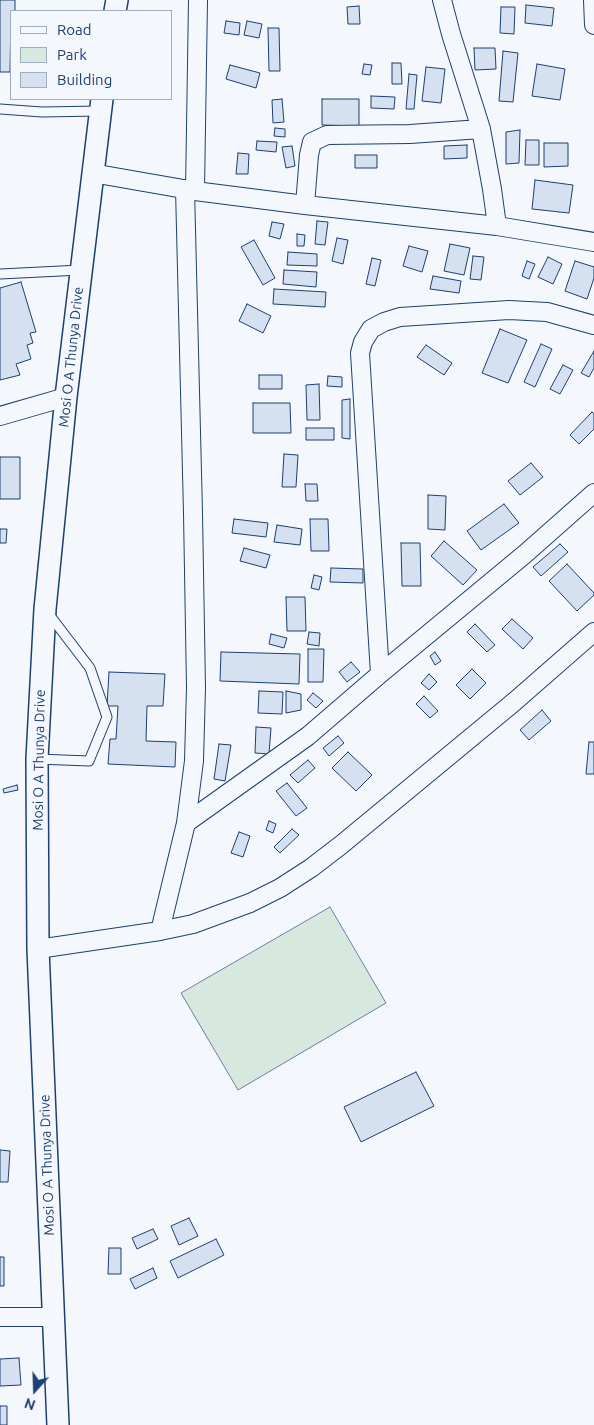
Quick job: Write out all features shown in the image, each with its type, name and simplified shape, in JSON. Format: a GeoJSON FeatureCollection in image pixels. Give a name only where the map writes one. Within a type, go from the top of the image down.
{"type":"FeatureCollection","features":[{"type":"Feature","properties":{"kind":"street"},"geometry":{"type":"LineString","coordinates":[[160,931],[186,823],[194,761],[196,688],[190,190],[198,0]]}},
{"type":"Feature","properties":{"kind":"street"},"geometry":{"type":"LineString","coordinates":[[442,0],[481,129],[497,226]]}},
{"type":"Feature","properties":{"kind":"street"},"geometry":{"type":"LineString","coordinates":[[593,0],[594,26]]}},
{"type":"Feature","properties":{"kind":"street","name":"Mosi O A Thunya Drive"},"geometry":{"type":"LineString","coordinates":[[58,1425],[38,949],[37,759],[45,609],[66,397],[101,105]]}},
{"type":"Feature","properties":{"kind":"street"},"geometry":{"type":"LineString","coordinates":[[305,205],[309,155],[312,142],[327,135],[410,134],[481,129]]}},
{"type":"Feature","properties":{"kind":"street"},"geometry":{"type":"LineString","coordinates":[[92,173],[190,190],[305,205],[497,226],[594,242]]}},
{"type":"Feature","properties":{"kind":"street"},"geometry":{"type":"LineString","coordinates":[[380,674],[360,353],[370,329],[400,317],[509,310],[547,312],[582,320],[594,325]]}},
{"type":"Feature","properties":{"kind":"street"},"geometry":{"type":"LineString","coordinates":[[0,416],[66,397]]}},
{"type":"Feature","properties":{"kind":"street"},"geometry":{"type":"LineString","coordinates":[[186,823],[308,736],[525,554],[594,493]]}},
{"type":"Feature","properties":{"kind":"street"},"geometry":{"type":"LineString","coordinates":[[38,949],[160,931],[193,924],[250,903],[280,888],[311,868],[349,838],[507,708],[594,632]]}},
{"type":"Feature","properties":{"kind":"street"},"geometry":{"type":"LineString","coordinates":[[0,1317],[54,1317]]}},
{"type":"Feature","properties":{"kind":"lane"},"geometry":{"type":"LineString","coordinates":[[0,108],[42,112],[101,105]]}},
{"type":"Feature","properties":{"kind":"lane"},"geometry":{"type":"LineString","coordinates":[[0,274],[81,270]]}},
{"type":"Feature","properties":{"kind":"lane"},"geometry":{"type":"LineString","coordinates":[[37,759],[89,761],[107,717],[90,668],[45,609]]}},
{"type":"Feature","properties":{"kind":"green space"},"geometry":{"type":"Polygon","coordinates":[[[330,907],[386,1003],[238,1090],[181,993],[330,907]]]}},
{"type":"Feature","properties":{"kind":"building"},"geometry":{"type":"Polygon","coordinates":[[[0,0],[15,0],[15,10],[10,10],[10,72],[0,72],[0,0]]]}},
{"type":"Feature","properties":{"kind":"building"},"geometry":{"type":"Polygon","coordinates":[[[526,5],[554,8],[552,26],[525,23],[526,5]]]}},
{"type":"Feature","properties":{"kind":"building"},"geometry":{"type":"Polygon","coordinates":[[[359,6],[360,24],[348,24],[347,7],[359,6]]]}},
{"type":"Feature","properties":{"kind":"building"},"geometry":{"type":"Polygon","coordinates":[[[501,7],[515,7],[514,34],[500,33],[501,7]]]}},
{"type":"Feature","properties":{"kind":"building"},"geometry":{"type":"Polygon","coordinates":[[[226,21],[240,23],[239,35],[224,33],[226,21]]]}},
{"type":"Feature","properties":{"kind":"building"},"geometry":{"type":"Polygon","coordinates":[[[247,21],[262,24],[259,38],[244,35],[247,21]]]}},
{"type":"Feature","properties":{"kind":"building"},"geometry":{"type":"Polygon","coordinates":[[[268,28],[279,28],[280,71],[269,71],[268,28]]]}},
{"type":"Feature","properties":{"kind":"building"},"geometry":{"type":"Polygon","coordinates":[[[474,48],[495,48],[496,69],[475,70],[474,48]]]}},
{"type":"Feature","properties":{"kind":"building"},"geometry":{"type":"Polygon","coordinates":[[[503,51],[518,53],[513,102],[499,101],[503,51]]]}},
{"type":"Feature","properties":{"kind":"building"},"geometry":{"type":"Polygon","coordinates":[[[392,63],[401,63],[402,84],[392,84],[392,63]]]}},
{"type":"Feature","properties":{"kind":"building"},"geometry":{"type":"Polygon","coordinates":[[[364,64],[372,65],[370,75],[362,74],[364,64]]]}},
{"type":"Feature","properties":{"kind":"building"},"geometry":{"type":"Polygon","coordinates":[[[537,64],[565,69],[560,100],[532,96],[537,64]]]}},
{"type":"Feature","properties":{"kind":"building"},"geometry":{"type":"Polygon","coordinates":[[[230,65],[260,73],[256,88],[226,79],[230,65]]]}},
{"type":"Feature","properties":{"kind":"building"},"geometry":{"type":"Polygon","coordinates":[[[426,67],[445,69],[441,103],[422,101],[426,67]]]}},
{"type":"Feature","properties":{"kind":"building"},"geometry":{"type":"Polygon","coordinates":[[[409,74],[417,75],[414,109],[406,109],[409,74]]]}},
{"type":"Feature","properties":{"kind":"building"},"geometry":{"type":"Polygon","coordinates":[[[371,96],[395,97],[394,109],[371,108],[371,96]]]}},
{"type":"Feature","properties":{"kind":"building"},"geometry":{"type":"Polygon","coordinates":[[[282,99],[284,122],[273,123],[272,100],[282,99]]]}},
{"type":"Feature","properties":{"kind":"building"},"geometry":{"type":"Polygon","coordinates":[[[322,99],[359,99],[359,126],[322,125],[322,99]]]}},
{"type":"Feature","properties":{"kind":"building"},"geometry":{"type":"Polygon","coordinates":[[[275,128],[285,129],[285,137],[274,136],[275,128]]]}},
{"type":"Feature","properties":{"kind":"building"},"geometry":{"type":"Polygon","coordinates":[[[520,130],[519,163],[506,164],[506,132],[520,130]]]}},
{"type":"Feature","properties":{"kind":"building"},"geometry":{"type":"Polygon","coordinates":[[[526,140],[539,140],[539,165],[525,165],[526,140]]]}},
{"type":"Feature","properties":{"kind":"building"},"geometry":{"type":"Polygon","coordinates":[[[257,141],[277,142],[276,152],[256,150],[257,141]]]}},
{"type":"Feature","properties":{"kind":"building"},"geometry":{"type":"Polygon","coordinates":[[[544,143],[568,143],[568,166],[544,167],[544,143]]]}},
{"type":"Feature","properties":{"kind":"building"},"geometry":{"type":"Polygon","coordinates":[[[467,145],[467,158],[444,159],[444,146],[467,145]]]}},
{"type":"Feature","properties":{"kind":"building"},"geometry":{"type":"Polygon","coordinates":[[[292,146],[295,166],[286,168],[282,147],[292,146]]]}},
{"type":"Feature","properties":{"kind":"building"},"geometry":{"type":"Polygon","coordinates":[[[238,153],[249,154],[248,174],[236,174],[238,153]]]}},
{"type":"Feature","properties":{"kind":"building"},"geometry":{"type":"Polygon","coordinates":[[[355,155],[377,155],[377,168],[355,168],[355,155]]]}},
{"type":"Feature","properties":{"kind":"building"},"geometry":{"type":"Polygon","coordinates":[[[535,180],[573,185],[569,213],[532,209],[535,180]]]}},
{"type":"Feature","properties":{"kind":"building"},"geometry":{"type":"Polygon","coordinates":[[[317,221],[328,222],[325,245],[315,244],[317,221]]]}},
{"type":"Feature","properties":{"kind":"building"},"geometry":{"type":"Polygon","coordinates":[[[272,222],[284,224],[280,239],[269,236],[272,222]]]}},
{"type":"Feature","properties":{"kind":"building"},"geometry":{"type":"Polygon","coordinates":[[[297,234],[305,235],[304,246],[297,246],[297,234]]]}},
{"type":"Feature","properties":{"kind":"building"},"geometry":{"type":"Polygon","coordinates":[[[337,238],[348,240],[343,264],[332,261],[337,238]]]}},
{"type":"Feature","properties":{"kind":"building"},"geometry":{"type":"Polygon","coordinates":[[[254,240],[275,278],[263,285],[241,247],[254,240]]]}},
{"type":"Feature","properties":{"kind":"building"},"geometry":{"type":"Polygon","coordinates":[[[450,244],[470,248],[464,275],[444,271],[450,244]]]}},
{"type":"Feature","properties":{"kind":"building"},"geometry":{"type":"Polygon","coordinates":[[[409,246],[428,251],[422,272],[403,266],[409,246]]]}},
{"type":"Feature","properties":{"kind":"building"},"geometry":{"type":"Polygon","coordinates":[[[288,252],[317,254],[317,266],[287,265],[288,252]]]}},
{"type":"Feature","properties":{"kind":"building"},"geometry":{"type":"Polygon","coordinates":[[[473,256],[484,257],[481,280],[470,279],[473,256]]]}},
{"type":"Feature","properties":{"kind":"building"},"geometry":{"type":"Polygon","coordinates":[[[548,257],[562,264],[553,284],[538,277],[548,257]]]}},
{"type":"Feature","properties":{"kind":"building"},"geometry":{"type":"Polygon","coordinates":[[[372,258],[381,260],[375,286],[366,284],[372,258]]]}},
{"type":"Feature","properties":{"kind":"building"},"geometry":{"type":"Polygon","coordinates":[[[527,261],[535,264],[529,279],[522,276],[527,261]]]}},
{"type":"Feature","properties":{"kind":"building"},"geometry":{"type":"Polygon","coordinates":[[[575,261],[594,267],[594,278],[587,299],[565,291],[575,261]]]}},
{"type":"Feature","properties":{"kind":"building"},"geometry":{"type":"Polygon","coordinates":[[[284,270],[317,272],[316,287],[283,284],[284,270]]]}},
{"type":"Feature","properties":{"kind":"building"},"geometry":{"type":"Polygon","coordinates":[[[433,276],[461,281],[459,293],[430,289],[433,276]]]}},
{"type":"Feature","properties":{"kind":"building"},"geometry":{"type":"Polygon","coordinates":[[[21,282],[36,332],[30,333],[33,343],[27,345],[31,359],[16,364],[20,375],[0,380],[0,288],[21,282]]]}},
{"type":"Feature","properties":{"kind":"building"},"geometry":{"type":"Polygon","coordinates":[[[274,289],[326,292],[325,307],[273,304],[274,289]]]}},
{"type":"Feature","properties":{"kind":"building"},"geometry":{"type":"Polygon","coordinates":[[[247,304],[271,316],[263,333],[239,321],[247,304]]]}},
{"type":"Feature","properties":{"kind":"building"},"geometry":{"type":"Polygon","coordinates":[[[500,329],[527,340],[508,383],[482,373],[500,329]]]}},
{"type":"Feature","properties":{"kind":"building"},"geometry":{"type":"Polygon","coordinates":[[[541,344],[552,349],[535,387],[524,382],[541,344]]]}},
{"type":"Feature","properties":{"kind":"building"},"geometry":{"type":"Polygon","coordinates":[[[426,345],[452,363],[444,375],[417,357],[426,345]]]}},
{"type":"Feature","properties":{"kind":"building"},"geometry":{"type":"Polygon","coordinates":[[[594,351],[594,368],[589,377],[581,373],[594,351]]]}},
{"type":"Feature","properties":{"kind":"building"},"geometry":{"type":"Polygon","coordinates":[[[563,365],[573,370],[560,394],[550,389],[563,365]]]}},
{"type":"Feature","properties":{"kind":"building"},"geometry":{"type":"Polygon","coordinates":[[[259,375],[282,375],[282,389],[259,389],[259,375]]]}},
{"type":"Feature","properties":{"kind":"building"},"geometry":{"type":"Polygon","coordinates":[[[328,376],[342,377],[342,387],[327,386],[328,376]]]}},
{"type":"Feature","properties":{"kind":"building"},"geometry":{"type":"Polygon","coordinates":[[[319,384],[320,420],[307,420],[306,385],[319,384]]]}},
{"type":"Feature","properties":{"kind":"building"},"geometry":{"type":"Polygon","coordinates":[[[350,399],[350,439],[342,438],[342,400],[350,399]]]}},
{"type":"Feature","properties":{"kind":"building"},"geometry":{"type":"Polygon","coordinates":[[[253,403],[290,403],[291,433],[253,433],[253,403]]]}},
{"type":"Feature","properties":{"kind":"building"},"geometry":{"type":"Polygon","coordinates":[[[592,412],[594,414],[594,429],[579,444],[570,435],[592,412]]]}},
{"type":"Feature","properties":{"kind":"building"},"geometry":{"type":"Polygon","coordinates":[[[306,428],[334,428],[334,440],[306,440],[306,428]]]}},
{"type":"Feature","properties":{"kind":"building"},"geometry":{"type":"Polygon","coordinates":[[[284,454],[298,455],[296,487],[282,487],[284,454]]]}},
{"type":"Feature","properties":{"kind":"building"},"geometry":{"type":"Polygon","coordinates":[[[0,457],[20,457],[20,499],[0,499],[0,457]]]}},
{"type":"Feature","properties":{"kind":"building"},"geometry":{"type":"Polygon","coordinates":[[[531,463],[543,477],[520,495],[508,481],[531,463]]]}},
{"type":"Feature","properties":{"kind":"building"},"geometry":{"type":"Polygon","coordinates":[[[305,484],[317,484],[318,501],[306,501],[305,484]]]}},
{"type":"Feature","properties":{"kind":"building"},"geometry":{"type":"Polygon","coordinates":[[[428,495],[446,496],[445,530],[428,529],[428,495]]]}},
{"type":"Feature","properties":{"kind":"building"},"geometry":{"type":"Polygon","coordinates":[[[504,504],[519,523],[481,550],[467,531],[504,504]]]}},
{"type":"Feature","properties":{"kind":"building"},"geometry":{"type":"Polygon","coordinates":[[[234,519],[268,523],[266,537],[232,533],[234,519]]]}},
{"type":"Feature","properties":{"kind":"building"},"geometry":{"type":"Polygon","coordinates":[[[310,519],[328,519],[329,551],[311,551],[310,519]]]}},
{"type":"Feature","properties":{"kind":"building"},"geometry":{"type":"Polygon","coordinates":[[[277,525],[302,529],[300,545],[274,542],[277,525]]]}},
{"type":"Feature","properties":{"kind":"building"},"geometry":{"type":"Polygon","coordinates":[[[0,529],[7,529],[6,543],[0,543],[0,529]]]}},
{"type":"Feature","properties":{"kind":"building"},"geometry":{"type":"Polygon","coordinates":[[[444,541],[477,570],[463,585],[431,556],[444,541]]]}},
{"type":"Feature","properties":{"kind":"building"},"geometry":{"type":"Polygon","coordinates":[[[401,543],[420,543],[421,586],[402,586],[401,543]]]}},
{"type":"Feature","properties":{"kind":"building"},"geometry":{"type":"Polygon","coordinates":[[[560,544],[568,552],[541,576],[533,567],[560,544]]]}},
{"type":"Feature","properties":{"kind":"building"},"geometry":{"type":"Polygon","coordinates":[[[244,548],[270,555],[266,568],[240,561],[244,548]]]}},
{"type":"Feature","properties":{"kind":"building"},"geometry":{"type":"Polygon","coordinates":[[[567,564],[594,593],[577,611],[549,581],[567,564]]]}},
{"type":"Feature","properties":{"kind":"building"},"geometry":{"type":"Polygon","coordinates":[[[331,568],[363,569],[363,583],[330,582],[331,568]]]}},
{"type":"Feature","properties":{"kind":"building"},"geometry":{"type":"Polygon","coordinates":[[[314,575],[322,577],[319,590],[311,588],[314,575]]]}},
{"type":"Feature","properties":{"kind":"building"},"geometry":{"type":"Polygon","coordinates":[[[286,597],[305,597],[306,631],[287,631],[286,597]]]}},
{"type":"Feature","properties":{"kind":"building"},"geometry":{"type":"Polygon","coordinates":[[[512,619],[533,638],[523,649],[502,629],[512,619]]]}},
{"type":"Feature","properties":{"kind":"building"},"geometry":{"type":"Polygon","coordinates":[[[475,624],[495,645],[487,652],[467,632],[475,624]]]}},
{"type":"Feature","properties":{"kind":"building"},"geometry":{"type":"Polygon","coordinates":[[[309,632],[320,633],[319,646],[307,644],[309,632]]]}},
{"type":"Feature","properties":{"kind":"building"},"geometry":{"type":"Polygon","coordinates":[[[271,634],[287,638],[284,648],[269,644],[271,634]]]}},
{"type":"Feature","properties":{"kind":"building"},"geometry":{"type":"Polygon","coordinates":[[[308,649],[324,649],[323,682],[308,682],[308,649]]]}},
{"type":"Feature","properties":{"kind":"building"},"geometry":{"type":"Polygon","coordinates":[[[221,652],[300,654],[299,684],[220,681],[221,652]]]}},
{"type":"Feature","properties":{"kind":"building"},"geometry":{"type":"Polygon","coordinates":[[[435,652],[441,661],[435,665],[430,656],[435,652]]]}},
{"type":"Feature","properties":{"kind":"building"},"geometry":{"type":"Polygon","coordinates":[[[351,662],[360,672],[347,682],[339,672],[351,662]]]}},
{"type":"Feature","properties":{"kind":"building"},"geometry":{"type":"Polygon","coordinates":[[[472,669],[486,683],[470,699],[456,685],[472,669]]]}},
{"type":"Feature","properties":{"kind":"building"},"geometry":{"type":"Polygon","coordinates":[[[109,672],[165,674],[163,706],[147,706],[146,741],[176,742],[175,767],[108,764],[110,739],[116,739],[118,706],[107,706],[109,672]]]}},
{"type":"Feature","properties":{"kind":"building"},"geometry":{"type":"Polygon","coordinates":[[[429,674],[437,682],[429,690],[421,683],[429,674]]]}},
{"type":"Feature","properties":{"kind":"building"},"geometry":{"type":"Polygon","coordinates":[[[259,691],[283,692],[282,714],[258,713],[259,691]]]}},
{"type":"Feature","properties":{"kind":"building"},"geometry":{"type":"Polygon","coordinates":[[[286,691],[301,694],[301,710],[286,713],[286,691]]]}},
{"type":"Feature","properties":{"kind":"building"},"geometry":{"type":"Polygon","coordinates":[[[313,693],[323,701],[316,708],[307,700],[313,693]]]}},
{"type":"Feature","properties":{"kind":"building"},"geometry":{"type":"Polygon","coordinates":[[[424,696],[438,711],[430,718],[416,704],[424,696]]]}},
{"type":"Feature","properties":{"kind":"building"},"geometry":{"type":"Polygon","coordinates":[[[542,710],[551,721],[529,740],[520,730],[542,710]]]}},
{"type":"Feature","properties":{"kind":"building"},"geometry":{"type":"Polygon","coordinates":[[[256,727],[271,728],[269,754],[255,753],[256,727]]]}},
{"type":"Feature","properties":{"kind":"building"},"geometry":{"type":"Polygon","coordinates":[[[338,736],[344,743],[329,756],[323,748],[338,736]]]}},
{"type":"Feature","properties":{"kind":"building"},"geometry":{"type":"Polygon","coordinates":[[[589,742],[594,742],[594,774],[586,774],[589,742]]]}},
{"type":"Feature","properties":{"kind":"building"},"geometry":{"type":"Polygon","coordinates":[[[219,744],[231,745],[225,781],[214,779],[219,744]]]}},
{"type":"Feature","properties":{"kind":"building"},"geometry":{"type":"Polygon","coordinates":[[[348,752],[372,775],[356,791],[332,768],[348,752]]]}},
{"type":"Feature","properties":{"kind":"building"},"geometry":{"type":"Polygon","coordinates":[[[308,760],[315,768],[298,783],[290,775],[308,760]]]}},
{"type":"Feature","properties":{"kind":"building"},"geometry":{"type":"Polygon","coordinates":[[[287,783],[307,808],[296,816],[276,791],[287,783]]]}},
{"type":"Feature","properties":{"kind":"building"},"geometry":{"type":"Polygon","coordinates":[[[17,785],[18,790],[4,793],[3,789],[17,785]]]}},
{"type":"Feature","properties":{"kind":"building"},"geometry":{"type":"Polygon","coordinates":[[[269,821],[276,824],[273,833],[266,830],[269,821]]]}},
{"type":"Feature","properties":{"kind":"building"},"geometry":{"type":"Polygon","coordinates":[[[292,829],[299,835],[280,853],[274,847],[292,829]]]}},
{"type":"Feature","properties":{"kind":"building"},"geometry":{"type":"Polygon","coordinates":[[[239,832],[250,836],[243,857],[231,853],[239,832]]]}},
{"type":"Feature","properties":{"kind":"building"},"geometry":{"type":"Polygon","coordinates":[[[416,1072],[434,1106],[361,1142],[344,1107],[416,1072]]]}},
{"type":"Feature","properties":{"kind":"building"},"geometry":{"type":"Polygon","coordinates":[[[0,1150],[10,1151],[8,1182],[0,1182],[0,1150]]]}},
{"type":"Feature","properties":{"kind":"building"},"geometry":{"type":"Polygon","coordinates":[[[189,1218],[198,1236],[179,1245],[171,1226],[189,1218]]]}},
{"type":"Feature","properties":{"kind":"building"},"geometry":{"type":"Polygon","coordinates":[[[153,1229],[158,1239],[137,1249],[132,1238],[153,1229]]]}},
{"type":"Feature","properties":{"kind":"building"},"geometry":{"type":"Polygon","coordinates":[[[216,1239],[224,1255],[178,1278],[170,1261],[216,1239]]]}},
{"type":"Feature","properties":{"kind":"building"},"geometry":{"type":"Polygon","coordinates":[[[109,1248],[121,1248],[121,1274],[108,1274],[109,1248]]]}},
{"type":"Feature","properties":{"kind":"building"},"geometry":{"type":"Polygon","coordinates":[[[0,1257],[4,1257],[4,1286],[0,1286],[0,1257]]]}},
{"type":"Feature","properties":{"kind":"building"},"geometry":{"type":"Polygon","coordinates":[[[153,1268],[157,1278],[135,1289],[130,1279],[153,1268]]]}},
{"type":"Feature","properties":{"kind":"building"},"geometry":{"type":"Polygon","coordinates":[[[19,1358],[21,1385],[0,1386],[0,1359],[19,1358]]]}},
{"type":"Feature","properties":{"kind":"building"},"geometry":{"type":"Polygon","coordinates":[[[0,1406],[7,1406],[7,1425],[0,1425],[0,1406]]]}}]}
